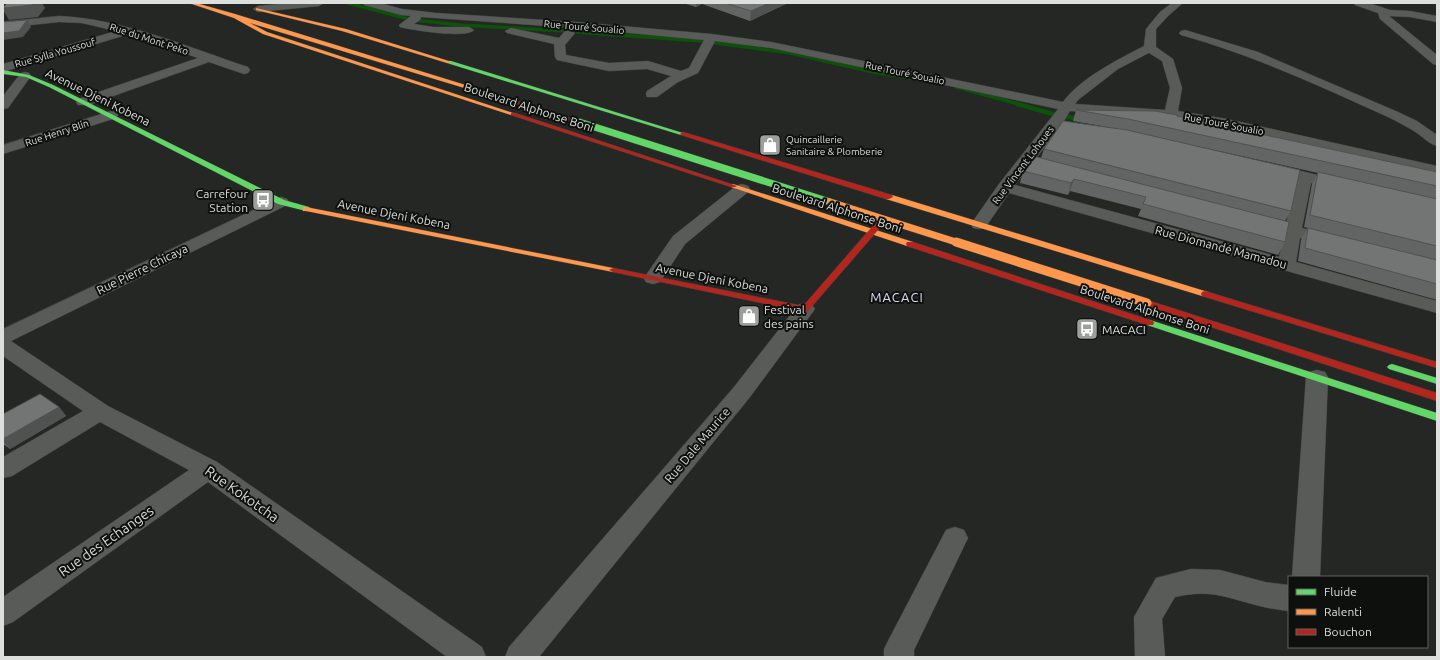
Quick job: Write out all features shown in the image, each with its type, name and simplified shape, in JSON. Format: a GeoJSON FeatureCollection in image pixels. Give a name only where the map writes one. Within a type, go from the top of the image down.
{"type":"FeatureCollection","features":[{"type":"Feature","properties":{"kind":"street","name":"Boulevard Alphonse Boni"},"geometry":{"type":"LineString","coordinates":[[192,3],[422,72],[1437,397]]}},
{"type":"Feature","properties":{"kind":"street"},"geometry":{"type":"LineString","coordinates":[[255,8],[319,3]]}},
{"type":"Feature","properties":{"kind":"street","name":"Rue Touré Soualio"},"geometry":{"type":"LineString","coordinates":[[368,3],[402,12],[477,20],[576,25],[711,37],[771,45],[1067,107],[1171,114],[1233,124],[1437,171]]}},
{"type":"Feature","properties":{"kind":"street"},"geometry":{"type":"LineString","coordinates":[[1171,114],[1176,88],[1167,59],[1150,48],[1151,29],[1164,14],[1178,3]]}},
{"type":"Feature","properties":{"kind":"street"},"geometry":{"type":"LineString","coordinates":[[1359,3],[1389,13],[1437,19]]}},
{"type":"Feature","properties":{"kind":"street","name":"Boulevard Alphonse Boni"},"geometry":{"type":"LineString","coordinates":[[255,8],[563,107]]}},
{"type":"Feature","properties":{"kind":"street","name":"Boulevard Alphonse Boni"},"geometry":{"type":"LineString","coordinates":[[255,8],[344,30],[1437,365]]}},
{"type":"Feature","properties":{"kind":"street"},"geometry":{"type":"LineString","coordinates":[[1389,13],[1383,14],[1432,53],[1437,61]]}},
{"type":"Feature","properties":{"kind":"street"},"geometry":{"type":"LineString","coordinates":[[423,14],[404,25],[433,30],[477,30]]}},
{"type":"Feature","properties":{"kind":"street","name":"Boulevard Alphonse Boni"},"geometry":{"type":"LineString","coordinates":[[233,15],[265,33],[1437,417]]}},
{"type":"Feature","properties":{"kind":"street","name":"Rue du Mont Peko"},"geometry":{"type":"LineString","coordinates":[[3,25],[59,19],[75,19],[130,31],[244,70]]}},
{"type":"Feature","properties":{"kind":"street"},"geometry":{"type":"LineString","coordinates":[[576,25],[560,42],[561,58],[609,67],[648,65],[681,76]]}},
{"type":"Feature","properties":{"kind":"street"},"geometry":{"type":"LineString","coordinates":[[490,30],[513,32],[560,42]]}},
{"type":"Feature","properties":{"kind":"street","name":"Rue Sylla Youssouf"},"geometry":{"type":"LineString","coordinates":[[3,68],[130,31]]}},
{"type":"Feature","properties":{"kind":"street"},"geometry":{"type":"LineString","coordinates":[[1185,34],[1255,56],[1341,91],[1405,120],[1437,142]]}},
{"type":"Feature","properties":{"kind":"street"},"geometry":{"type":"LineString","coordinates":[[652,94],[681,76],[694,70],[711,37]]}},
{"type":"Feature","properties":{"kind":"street","name":"Rue Vincent Lohoues"},"geometry":{"type":"LineString","coordinates":[[980,224],[1005,187],[1033,163],[1073,96],[1114,66],[1150,48]]}},
{"type":"Feature","properties":{"kind":"street"},"geometry":{"type":"LineString","coordinates":[[83,102],[209,58]]}},
{"type":"Feature","properties":{"kind":"street","name":"Avenue Djeni Kobena"},"geometry":{"type":"LineString","coordinates":[[3,72],[25,76],[111,115],[281,202],[303,208],[805,309]]}},
{"type":"Feature","properties":{"kind":"street"},"geometry":{"type":"LineString","coordinates":[[3,105],[25,76]]}},
{"type":"Feature","properties":{"kind":"street","name":"Rue Henry Blin"},"geometry":{"type":"LineString","coordinates":[[3,150],[111,115]]}},
{"type":"Feature","properties":{"kind":"street"},"geometry":{"type":"LineString","coordinates":[[1055,124],[1101,131]]}},
{"type":"Feature","properties":{"kind":"street"},"geometry":{"type":"LineString","coordinates":[[1259,166],[1356,188]]}},
{"type":"Feature","properties":{"kind":"street"},"geometry":{"type":"LineString","coordinates":[[1286,265],[1304,176]]}},
{"type":"Feature","properties":{"kind":"street","name":"Rue Diomandé Mamadou"},"geometry":{"type":"LineString","coordinates":[[1005,187],[1437,307]]}},
{"type":"Feature","properties":{"kind":"street"},"geometry":{"type":"LineString","coordinates":[[654,278],[679,240],[742,189]]}},
{"type":"Feature","properties":{"kind":"street","name":"Rue Dale Maurice"},"geometry":{"type":"LineString","coordinates":[[520,657],[742,392],[805,309],[900,200]]}},
{"type":"Feature","properties":{"kind":"street","name":"Rue Pierre Chicaya"},"geometry":{"type":"LineString","coordinates":[[3,337],[281,202]]}},
{"type":"Feature","properties":{"kind":"street"},"geometry":{"type":"LineString","coordinates":[[1249,219],[1346,245]]}},
{"type":"Feature","properties":{"kind":"street","name":"Rue Kokotcha"},"geometry":{"type":"LineString","coordinates":[[3,346],[100,412],[208,468],[471,657]]}},
{"type":"Feature","properties":{"kind":"street"},"geometry":{"type":"LineString","coordinates":[[1384,364],[1437,380]]}},
{"type":"Feature","properties":{"kind":"street"},"geometry":{"type":"LineString","coordinates":[[1306,576],[1317,377]]}},
{"type":"Feature","properties":{"kind":"street"},"geometry":{"type":"LineString","coordinates":[[3,469],[100,412]]}},
{"type":"Feature","properties":{"kind":"street","name":"Rue des Echanges"},"geometry":{"type":"LineString","coordinates":[[3,613],[208,468]]}},
{"type":"Feature","properties":{"kind":"street"},"geometry":{"type":"LineString","coordinates":[[899,657],[899,649],[955,538]]}},
{"type":"Feature","properties":{"kind":"street"},"geometry":{"type":"LineString","coordinates":[[1150,657],[1148,617],[1166,587],[1191,581],[1220,582],[1265,595],[1288,598]]}},
{"type":"Feature","properties":{"kind":"building"},"geometry":{"type":"Polygon","coordinates":[[[7,3],[34,3],[32,5],[3,8],[7,3]]]}},
{"type":"Feature","properties":{"kind":"building"},"geometry":{"type":"Polygon","coordinates":[[[725,3],[769,3],[751,11],[725,3]]]}},
{"type":"Feature","properties":{"kind":"building"},"geometry":{"type":"Polygon","coordinates":[[[27,20],[19,31],[3,33],[3,22],[27,20]]]}},
{"type":"Feature","properties":{"kind":"building"},"geometry":{"type":"Polygon","coordinates":[[[1076,110],[1155,111],[1177,115],[1437,172],[1437,186],[1128,119],[1076,110]]]}},
{"type":"Feature","properties":{"kind":"building"},"geometry":{"type":"Polygon","coordinates":[[[1063,121],[1127,130],[1300,170],[1291,211],[1044,149],[1063,121]]]}},
{"type":"Feature","properties":{"kind":"building"},"geometry":{"type":"Polygon","coordinates":[[[1033,156],[1289,222],[1285,242],[1143,204],[1146,197],[1074,179],[1071,183],[1023,171],[1033,156]]]}},
{"type":"Feature","properties":{"kind":"building"},"geometry":{"type":"Polygon","coordinates":[[[1318,172],[1437,199],[1437,246],[1310,215],[1318,172]]]}},
{"type":"Feature","properties":{"kind":"building"},"geometry":{"type":"Polygon","coordinates":[[[1308,228],[1437,260],[1437,284],[1305,248],[1308,228]]]}},
{"type":"Feature","properties":{"kind":"building"},"geometry":{"type":"Polygon","coordinates":[[[40,394],[59,407],[3,439],[3,414],[40,394]]]}},
{"type":"Feature","properties":{"kind":"waterway"},"geometry":{"type":"LineString","coordinates":[[348,3],[409,19]]}},
{"type":"Feature","properties":{"kind":"waterway"},"geometry":{"type":"LineString","coordinates":[[415,20],[460,25],[566,31]]}},
{"type":"Feature","properties":{"kind":"waterway"},"geometry":{"type":"LineString","coordinates":[[577,32],[702,41]]}},
{"type":"Feature","properties":{"kind":"waterway"},"geometry":{"type":"LineString","coordinates":[[716,43],[790,53],[873,72],[929,81]]}},
{"type":"Feature","properties":{"kind":"waterway"},"geometry":{"type":"LineString","coordinates":[[956,87],[1022,105]]}},
{"type":"Feature","properties":{"kind":"waterway"},"geometry":{"type":"LineString","coordinates":[[1018,104],[1056,115]]}},
{"type":"Feature","properties":{"kind":"waterway"},"geometry":{"type":"LineString","coordinates":[[1067,117],[1082,119]]}},
{"type":"Feature","properties":{"kind":"traffic: fast"},"geometry":{"type":"LineString","coordinates":[[449,62],[683,134]]}},
{"type":"Feature","properties":{"kind":"traffic: fast"},"geometry":{"type":"LineString","coordinates":[[3,72],[27,76],[51,86],[281,202],[306,209]]}},
{"type":"Feature","properties":{"kind":"traffic: fast"},"geometry":{"type":"LineString","coordinates":[[579,122],[830,202]]}},
{"type":"Feature","properties":{"kind":"traffic: fast"},"geometry":{"type":"LineString","coordinates":[[1150,323],[1437,417]]}},
{"type":"Feature","properties":{"kind":"traffic: fast"},"geometry":{"type":"LineString","coordinates":[[1392,367],[1437,381]]}},
{"type":"Feature","properties":{"kind":"traffic: slow"},"geometry":{"type":"LineString","coordinates":[[191,3],[496,96]]}},
{"type":"Feature","properties":{"kind":"traffic: slow"},"geometry":{"type":"LineString","coordinates":[[258,9],[344,30],[449,62]]}},
{"type":"Feature","properties":{"kind":"traffic: slow"},"geometry":{"type":"LineString","coordinates":[[233,15],[265,33],[513,114]]}},
{"type":"Feature","properties":{"kind":"traffic: slow"},"geometry":{"type":"LineString","coordinates":[[733,186],[910,244]]}},
{"type":"Feature","properties":{"kind":"traffic: slow"},"geometry":{"type":"LineString","coordinates":[[889,197],[1205,294]]}},
{"type":"Feature","properties":{"kind":"traffic: slow"},"geometry":{"type":"LineString","coordinates":[[830,202],[1147,303]]}},
{"type":"Feature","properties":{"kind":"traffic: slow"},"geometry":{"type":"LineString","coordinates":[[306,209],[613,270]]}},
{"type":"Feature","properties":{"kind":"traffic: jam"},"geometry":{"type":"LineString","coordinates":[[496,96],[579,122]]}},
{"type":"Feature","properties":{"kind":"traffic: jam"},"geometry":{"type":"LineString","coordinates":[[513,114],[733,186]]}},
{"type":"Feature","properties":{"kind":"traffic: jam"},"geometry":{"type":"LineString","coordinates":[[683,134],[889,197]]}},
{"type":"Feature","properties":{"kind":"traffic: jam"},"geometry":{"type":"LineString","coordinates":[[613,270],[805,309],[881,222]]}},
{"type":"Feature","properties":{"kind":"traffic: jam"},"geometry":{"type":"LineString","coordinates":[[910,244],[1150,323]]}},
{"type":"Feature","properties":{"kind":"traffic: jam"},"geometry":{"type":"LineString","coordinates":[[1205,294],[1437,365]]}},
{"type":"Feature","properties":{"kind":"traffic: jam"},"geometry":{"type":"LineString","coordinates":[[1147,303],[1437,397]]}},
{"type":"Feature","properties":{"kind":"place","name":"Quincaillerie Sanitaire & Plomberie"},"geometry":{"type":"Point","coordinates":[770,145]}},
{"type":"Feature","properties":{"kind":"place","name":"Carrefour Station"},"geometry":{"type":"Point","coordinates":[263,200]}},
{"type":"Feature","properties":{"kind":"place","name":"Festival des pains"},"geometry":{"type":"Point","coordinates":[749,316]}},
{"type":"Feature","properties":{"kind":"place","name":"MACACI"},"geometry":{"type":"Point","coordinates":[1087,329]}},
{"type":"Feature","properties":{"kind":"district","name":"MACACI"},"geometry":{"type":"Point","coordinates":[897,297]}}]}
